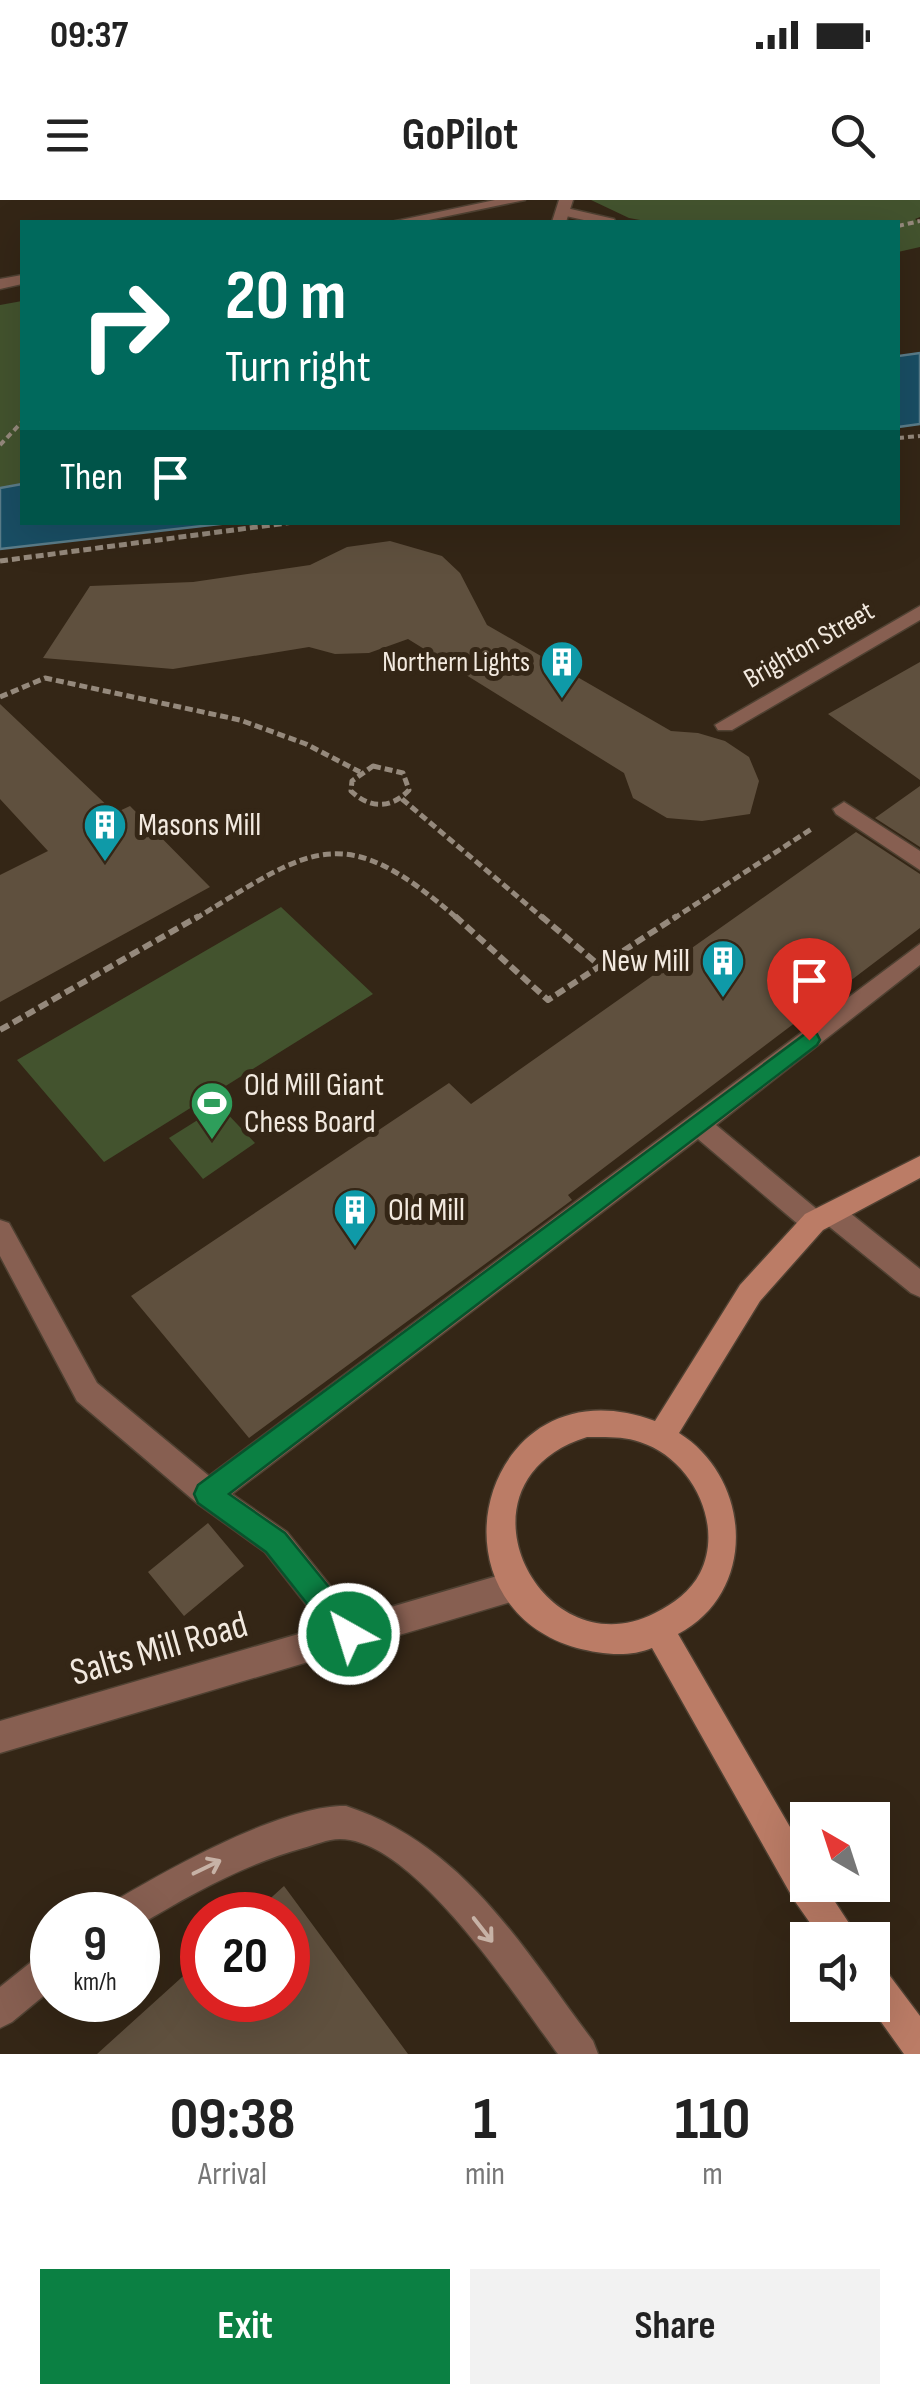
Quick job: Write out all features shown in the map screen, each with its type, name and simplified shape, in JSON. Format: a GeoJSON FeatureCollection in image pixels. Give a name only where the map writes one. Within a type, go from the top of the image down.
{"type":"FeatureCollection","features":[{"type":"Feature","properties":{"kind":"street"},"geometry":{"type":"LineString","coordinates":[[409,220],[518,200]]}},
{"type":"Feature","properties":{"kind":"street"},"geometry":{"type":"LineString","coordinates":[[562,211],[600,220]]}},
{"type":"Feature","properties":{"kind":"street","name":"Brighton Street"},"geometry":{"type":"LineString","coordinates":[[725,725],[920,612]]}},
{"type":"Feature","properties":{"kind":"street"},"geometry":{"type":"LineString","coordinates":[[844,809],[920,862]]}},
{"type":"Feature","properties":{"kind":"street"},"geometry":{"type":"LineString","coordinates":[[208,1494],[698,1126],[920,953]]}},
{"type":"Feature","properties":{"kind":"street"},"geometry":{"type":"LineString","coordinates":[[698,1126],[920,1285]]}},
{"type":"Feature","properties":{"kind":"street"},"geometry":{"type":"LineString","coordinates":[[661,1437],[750,1293],[823,1218],[920,1166]]}},
{"type":"Feature","properties":{"kind":"street"},"geometry":{"type":"LineString","coordinates":[[0,1231],[88,1392],[208,1494],[276,1542],[349,1634]]}},
{"type":"Feature","properties":{"kind":"street"},"geometry":{"type":"LineString","coordinates":[[587,1424],[624,1424],[661,1437],[692,1460],[714,1492],[723,1522],[722,1559],[706,1596],[660,1632],[621,1641],[596,1639],[556,1624],[514,1586],[499,1550],[500,1502],[523,1458],[552,1436],[587,1424]]}},
{"type":"Feature","properties":{"kind":"street","name":"Salts Mill Road"},"geometry":{"type":"LineString","coordinates":[[0,1738],[514,1586]]}},
{"type":"Feature","properties":{"kind":"street"},"geometry":{"type":"LineString","coordinates":[[660,1632],[806,1888],[831,1922]]}},
{"type":"Feature","properties":{"kind":"street"},"geometry":{"type":"LineString","coordinates":[[160,1893],[206,1866],[277,1838],[344,1822],[402,1844],[443,1878],[580,2054]]}},
{"type":"Feature","properties":{"kind":"street"},"geometry":{"type":"LineString","coordinates":[[0,2010],[30,1985]]}},
{"type":"Feature","properties":{"kind":"street"},"geometry":{"type":"LineString","coordinates":[[890,2005],[920,2046]]}},
{"type":"Feature","properties":{"kind":"path"},"geometry":{"type":"LineString","coordinates":[[0,445],[20,424]]}},
{"type":"Feature","properties":{"kind":"path"},"geometry":{"type":"LineString","coordinates":[[0,561],[271,525]]}},
{"type":"Feature","properties":{"kind":"path"},"geometry":{"type":"LineString","coordinates":[[0,697],[45,678],[240,720],[306,744],[360,772]]}},
{"type":"Feature","properties":{"kind":"path"},"geometry":{"type":"LineString","coordinates":[[373,766],[401,771],[409,780],[409,790],[402,800],[373,806],[351,791],[352,781],[373,766]]}},
{"type":"Feature","properties":{"kind":"path"},"geometry":{"type":"LineString","coordinates":[[402,800],[600,966]]}},
{"type":"Feature","properties":{"kind":"path"},"geometry":{"type":"LineString","coordinates":[[0,1030],[304,860],[348,851],[416,884],[548,1000],[844,809]]}},
{"type":"Feature","properties":{"kind":"green space"},"geometry":{"type":"Polygon","coordinates":[[[591,200],[920,200],[920,217],[915,219],[920,223],[920,247],[900,252],[900,220],[629,218],[591,200]]]}},
{"type":"Feature","properties":{"kind":"green space"},"geometry":{"type":"Polygon","coordinates":[[[20,301],[20,484],[0,488],[0,305],[20,301]]]}},
{"type":"Feature","properties":{"kind":"green space"},"geometry":{"type":"Polygon","coordinates":[[[281,907],[373,994],[104,1162],[17,1060],[281,907]]]}},
{"type":"Feature","properties":{"kind":"green space","name":"Old Mill Giant Chess Board"},"geometry":{"type":"Polygon","coordinates":[[[220,1106],[255,1143],[203,1179],[169,1138],[220,1106]]]}},
{"type":"Feature","properties":{"kind":"water"},"geometry":{"type":"Polygon","coordinates":[[[920,353],[920,424],[900,427],[900,356],[920,353]]]}},
{"type":"Feature","properties":{"kind":"water"},"geometry":{"type":"Polygon","coordinates":[[[20,484],[20,525],[211,525],[0,549],[0,488],[20,484]]]}},
{"type":"Feature","properties":{"kind":"building","name":"Northern Lights"},"geometry":{"type":"Polygon","coordinates":[[[390,541],[442,556],[460,573],[487,625],[671,731],[725,741],[749,757],[759,781],[750,814],[702,821],[667,818],[633,798],[624,773],[408,639],[369,653],[335,654],[309,647],[173,669],[43,658],[90,586],[193,582],[310,565],[347,547],[390,541]]]}},
{"type":"Feature","properties":{"kind":"building"},"geometry":{"type":"Polygon","coordinates":[[[920,662],[920,780],[828,714],[920,662]]]}},
{"type":"Feature","properties":{"kind":"building","name":"Masons Mill"},"geometry":{"type":"Polygon","coordinates":[[[0,704],[115,813],[130,806],[210,887],[0,1002],[0,875],[48,851],[0,799],[0,704]]]}},
{"type":"Feature","properties":{"kind":"building"},"geometry":{"type":"Polygon","coordinates":[[[920,786],[920,847],[875,818],[920,786]]]}},
{"type":"Feature","properties":{"kind":"building"},"geometry":{"type":"Polygon","coordinates":[[[856,832],[920,874],[920,928],[568,1195],[572,1200],[249,1438],[131,1296],[449,1083],[471,1104],[856,832]]]}},
{"type":"Feature","properties":{"kind":"building"},"geometry":{"type":"Polygon","coordinates":[[[208,1523],[244,1566],[184,1616],[148,1572],[208,1523]]]}},
{"type":"Feature","properties":{"kind":"building"},"geometry":{"type":"Polygon","coordinates":[[[310,1921],[408,2054],[97,2054],[132,2022],[160,2022],[160,1997],[180,1979],[180,2022],[310,2022],[310,1921]]]}},
{"type":"Feature","properties":{"kind":"place","name":"Northern Lights"},"geometry":{"type":"Point","coordinates":[562,700]}},
{"type":"Feature","properties":{"kind":"place","name":"Masons Mill"},"geometry":{"type":"Point","coordinates":[105,863]}},
{"type":"Feature","properties":{"kind":"place","name":"New Mill"},"geometry":{"type":"Point","coordinates":[723,999]}},
{"type":"Feature","properties":{"kind":"place","name":"Old Mill Giant Chess Board"},"geometry":{"type":"Point","coordinates":[212,1141]}},
{"type":"Feature","properties":{"kind":"place","name":"Old Mill"},"geometry":{"type":"Point","coordinates":[355,1248]}},
{"type":"Feature","properties":{"kind":"route"},"geometry":{"type":"LineString","coordinates":[[349,1634],[276,1542],[208,1494],[809,1040]]}}]}
